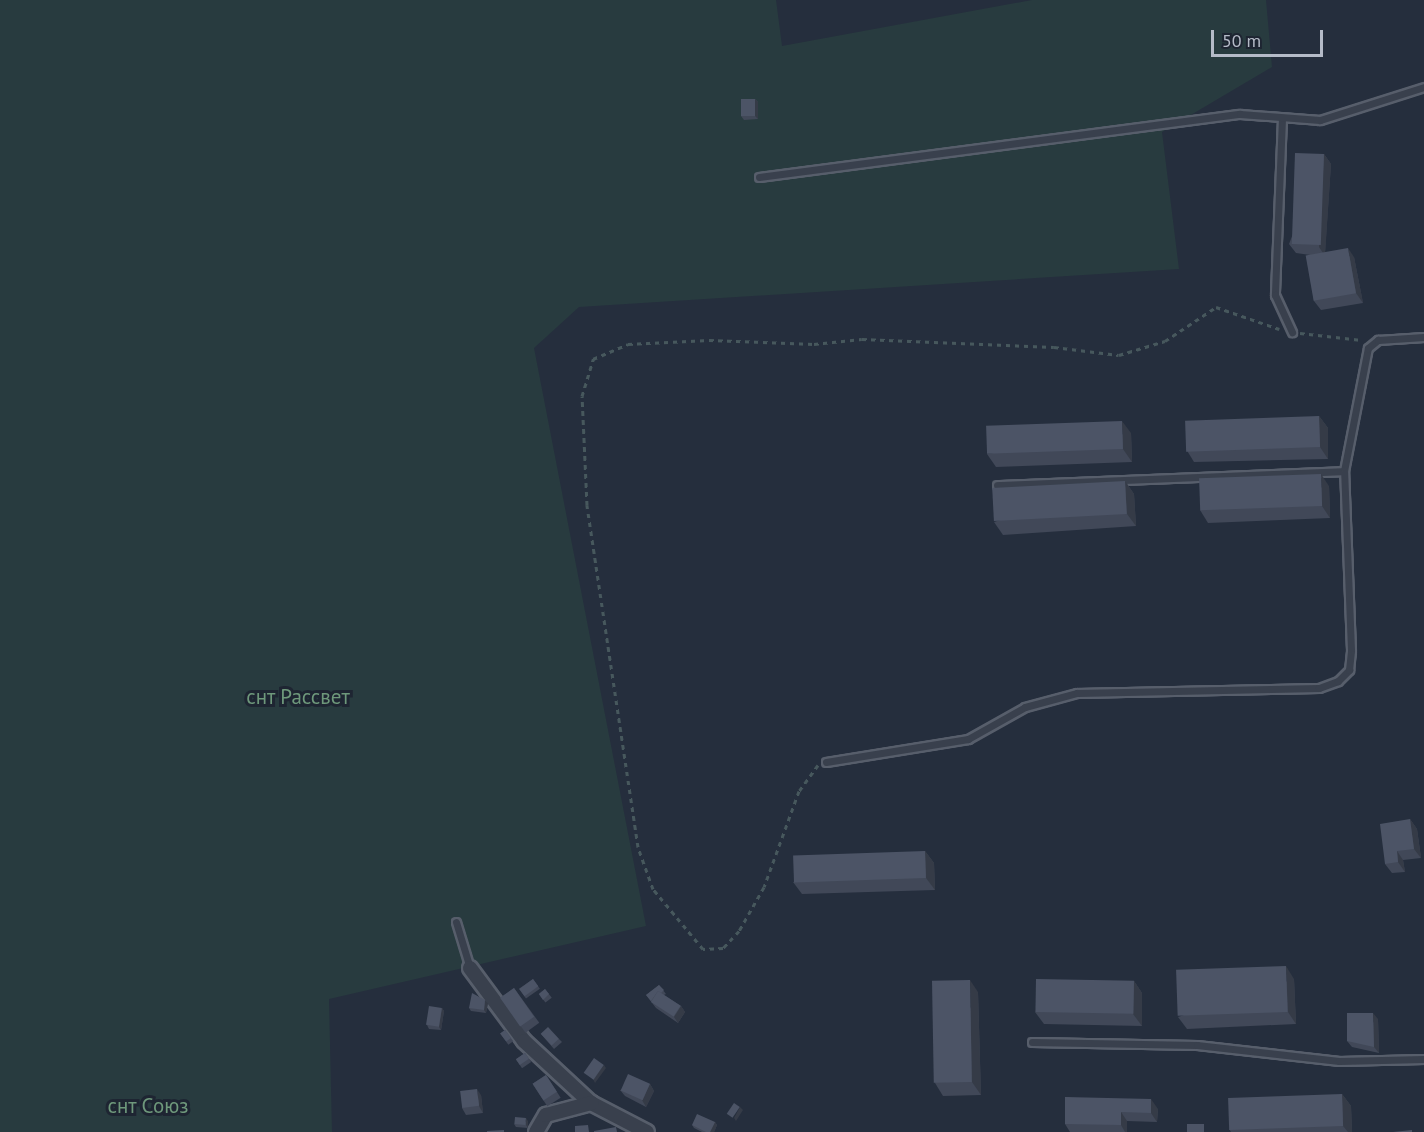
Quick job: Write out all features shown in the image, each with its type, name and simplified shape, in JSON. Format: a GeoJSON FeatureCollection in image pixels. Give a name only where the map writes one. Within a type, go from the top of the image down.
{"type":"FeatureCollection","features":[{"type":"Feature","properties":{"kind":"street"},"geometry":{"type":"LineString","coordinates":[[470,968],[518,1035],[591,1103],[647,1132]]}},
{"type":"Feature","properties":{"kind":"street"},"geometry":{"type":"LineString","coordinates":[[536,1132],[546,1115],[591,1103]]}},
{"type":"Feature","properties":{"kind":"lane"},"geometry":{"type":"LineString","coordinates":[[759,177],[1240,114],[1282,118],[1337,118],[1424,87]]}},
{"type":"Feature","properties":{"kind":"lane"},"geometry":{"type":"LineString","coordinates":[[1282,118],[1274,284],[1277,305],[1292,332]]}},
{"type":"Feature","properties":{"kind":"lane"},"geometry":{"type":"LineString","coordinates":[[826,762],[968,739],[1025,708],[1077,693],[1319,688],[1338,681],[1349,670],[1351,650],[1344,471],[1368,348],[1378,340],[1424,337]]}},
{"type":"Feature","properties":{"kind":"lane"},"geometry":{"type":"LineString","coordinates":[[997,485],[1344,471]]}},
{"type":"Feature","properties":{"kind":"lane"},"geometry":{"type":"LineString","coordinates":[[456,922],[470,968]]}},
{"type":"Feature","properties":{"kind":"lane"},"geometry":{"type":"LineString","coordinates":[[1032,1042],[1187,1045],[1339,1061],[1424,1059]]}},
{"type":"Feature","properties":{"kind":"path"},"geometry":{"type":"LineString","coordinates":[[826,762],[808,774],[764,887],[739,931],[723,948],[697,945],[653,889],[638,847],[587,505],[582,396],[593,359],[628,344],[709,340],[814,344],[862,339],[1054,347],[1119,355],[1165,340],[1216,307],[1292,332],[1378,340]]}},
{"type":"Feature","properties":{"kind":"green space","name":"снт Рассвет"},"geometry":{"type":"Polygon","coordinates":[[[0,0],[776,0],[782,46],[1032,0],[1266,0],[1272,67],[1162,132],[1179,269],[579,307],[534,348],[646,926],[329,999],[332,1132],[0,1132],[0,0]]]}},
{"type":"Feature","properties":{"kind":"building"},"geometry":{"type":"Polygon","coordinates":[[[741,99],[755,99],[755,116],[741,116],[741,99]]]}},
{"type":"Feature","properties":{"kind":"building"},"geometry":{"type":"Polygon","coordinates":[[[1295,153],[1324,154],[1321,245],[1292,244],[1295,153]]]}},
{"type":"Feature","properties":{"kind":"building"},"geometry":{"type":"Polygon","coordinates":[[[1348,248],[1356,293],[1314,301],[1306,255],[1348,248]]]}},
{"type":"Feature","properties":{"kind":"building"},"geometry":{"type":"Polygon","coordinates":[[[1319,416],[1320,447],[1186,452],[1185,421],[1319,416]]]}},
{"type":"Feature","properties":{"kind":"building"},"geometry":{"type":"Polygon","coordinates":[[[1122,421],[1123,449],[987,454],[986,426],[1122,421]]]}},
{"type":"Feature","properties":{"kind":"building"},"geometry":{"type":"Polygon","coordinates":[[[1321,474],[1322,506],[1200,510],[1199,478],[1321,474]]]}},
{"type":"Feature","properties":{"kind":"building"},"geometry":{"type":"Polygon","coordinates":[[[1125,481],[1127,514],[994,521],[992,488],[1125,481]]]}},
{"type":"Feature","properties":{"kind":"building"},"geometry":{"type":"Polygon","coordinates":[[[1410,819],[1414,849],[1397,851],[1398,862],[1385,864],[1380,824],[1410,819]]]}},
{"type":"Feature","properties":{"kind":"building"},"geometry":{"type":"Polygon","coordinates":[[[925,851],[926,878],[794,883],[793,856],[925,851]]]}},
{"type":"Feature","properties":{"kind":"building"},"geometry":{"type":"Polygon","coordinates":[[[1286,966],[1288,1012],[1178,1016],[1176,970],[1286,966]]]}},
{"type":"Feature","properties":{"kind":"building"},"geometry":{"type":"Polygon","coordinates":[[[533,979],[538,986],[525,996],[519,989],[533,979]]]}},
{"type":"Feature","properties":{"kind":"building"},"geometry":{"type":"Polygon","coordinates":[[[1036,979],[1134,981],[1133,1014],[1035,1012],[1036,979]]]}},
{"type":"Feature","properties":{"kind":"building"},"geometry":{"type":"Polygon","coordinates":[[[970,980],[972,1082],[934,1083],[932,981],[970,980]]]}},
{"type":"Feature","properties":{"kind":"building"},"geometry":{"type":"Polygon","coordinates":[[[659,985],[664,990],[661,993],[658,991],[651,1001],[646,995],[659,985]]]}},
{"type":"Feature","properties":{"kind":"building"},"geometry":{"type":"Polygon","coordinates":[[[514,988],[534,1017],[520,1026],[500,998],[514,988]]]}},
{"type":"Feature","properties":{"kind":"building"},"geometry":{"type":"Polygon","coordinates":[[[545,989],[549,994],[543,1000],[539,994],[545,989]]]}},
{"type":"Feature","properties":{"kind":"building"},"geometry":{"type":"Polygon","coordinates":[[[658,991],[681,1006],[674,1017],[651,1002],[658,991]]]}},
{"type":"Feature","properties":{"kind":"building"},"geometry":{"type":"Polygon","coordinates":[[[472,993],[485,1000],[484,1010],[469,1008],[472,993]]]}},
{"type":"Feature","properties":{"kind":"building"},"geometry":{"type":"Polygon","coordinates":[[[429,1006],[442,1008],[439,1027],[426,1025],[429,1006]]]}},
{"type":"Feature","properties":{"kind":"building"},"geometry":{"type":"Polygon","coordinates":[[[1347,1013],[1373,1013],[1374,1047],[1347,1041],[1347,1013]]]}},
{"type":"Feature","properties":{"kind":"building"},"geometry":{"type":"Polygon","coordinates":[[[548,1027],[559,1039],[552,1046],[541,1034],[548,1027]]]}},
{"type":"Feature","properties":{"kind":"building"},"geometry":{"type":"Polygon","coordinates":[[[505,1030],[511,1038],[506,1042],[500,1034],[505,1030]]]}},
{"type":"Feature","properties":{"kind":"building"},"geometry":{"type":"Polygon","coordinates":[[[525,1053],[529,1059],[520,1065],[516,1059],[525,1053]]]}},
{"type":"Feature","properties":{"kind":"building"},"geometry":{"type":"Polygon","coordinates":[[[594,1058],[604,1065],[594,1080],[584,1073],[594,1058]]]}},
{"type":"Feature","properties":{"kind":"building"},"geometry":{"type":"Polygon","coordinates":[[[628,1074],[650,1084],[643,1100],[621,1090],[628,1074]]]}},
{"type":"Feature","properties":{"kind":"building"},"geometry":{"type":"Polygon","coordinates":[[[546,1075],[557,1092],[543,1100],[533,1084],[546,1075]]]}},
{"type":"Feature","properties":{"kind":"building"},"geometry":{"type":"Polygon","coordinates":[[[477,1089],[479,1106],[462,1108],[460,1091],[477,1089]]]}},
{"type":"Feature","properties":{"kind":"building"},"geometry":{"type":"Polygon","coordinates":[[[1342,1094],[1343,1126],[1229,1130],[1228,1098],[1342,1094]]]}},
{"type":"Feature","properties":{"kind":"building"},"geometry":{"type":"Polygon","coordinates":[[[1065,1097],[1151,1099],[1151,1113],[1121,1112],[1121,1125],[1065,1124],[1065,1097]]]}},
{"type":"Feature","properties":{"kind":"building"},"geometry":{"type":"Polygon","coordinates":[[[734,1103],[740,1107],[733,1118],[727,1114],[734,1103]]]}},
{"type":"Feature","properties":{"kind":"building"},"geometry":{"type":"Polygon","coordinates":[[[697,1114],[715,1122],[710,1132],[692,1125],[697,1114]]]}},
{"type":"Feature","properties":{"kind":"building"},"geometry":{"type":"Polygon","coordinates":[[[515,1117],[526,1118],[525,1125],[514,1124],[515,1117]]]}},
{"type":"Feature","properties":{"kind":"building"},"geometry":{"type":"Polygon","coordinates":[[[1187,1124],[1204,1124],[1204,1132],[1187,1132],[1187,1124]]]}},
{"type":"Feature","properties":{"kind":"building"},"geometry":{"type":"Polygon","coordinates":[[[588,1125],[589,1132],[575,1132],[575,1126],[588,1125]]]}},
{"type":"Feature","properties":{"kind":"building"},"geometry":{"type":"Polygon","coordinates":[[[616,1127],[617,1132],[594,1132],[594,1131],[616,1127]]]}},
{"type":"Feature","properties":{"kind":"building"},"geometry":{"type":"Polygon","coordinates":[[[504,1130],[504,1132],[487,1132],[487,1131],[504,1130]]]}},
{"type":"Feature","properties":{"kind":"park label","name":"снт Союз"},"geometry":{"type":"Point","coordinates":[148,1106]}}]}
